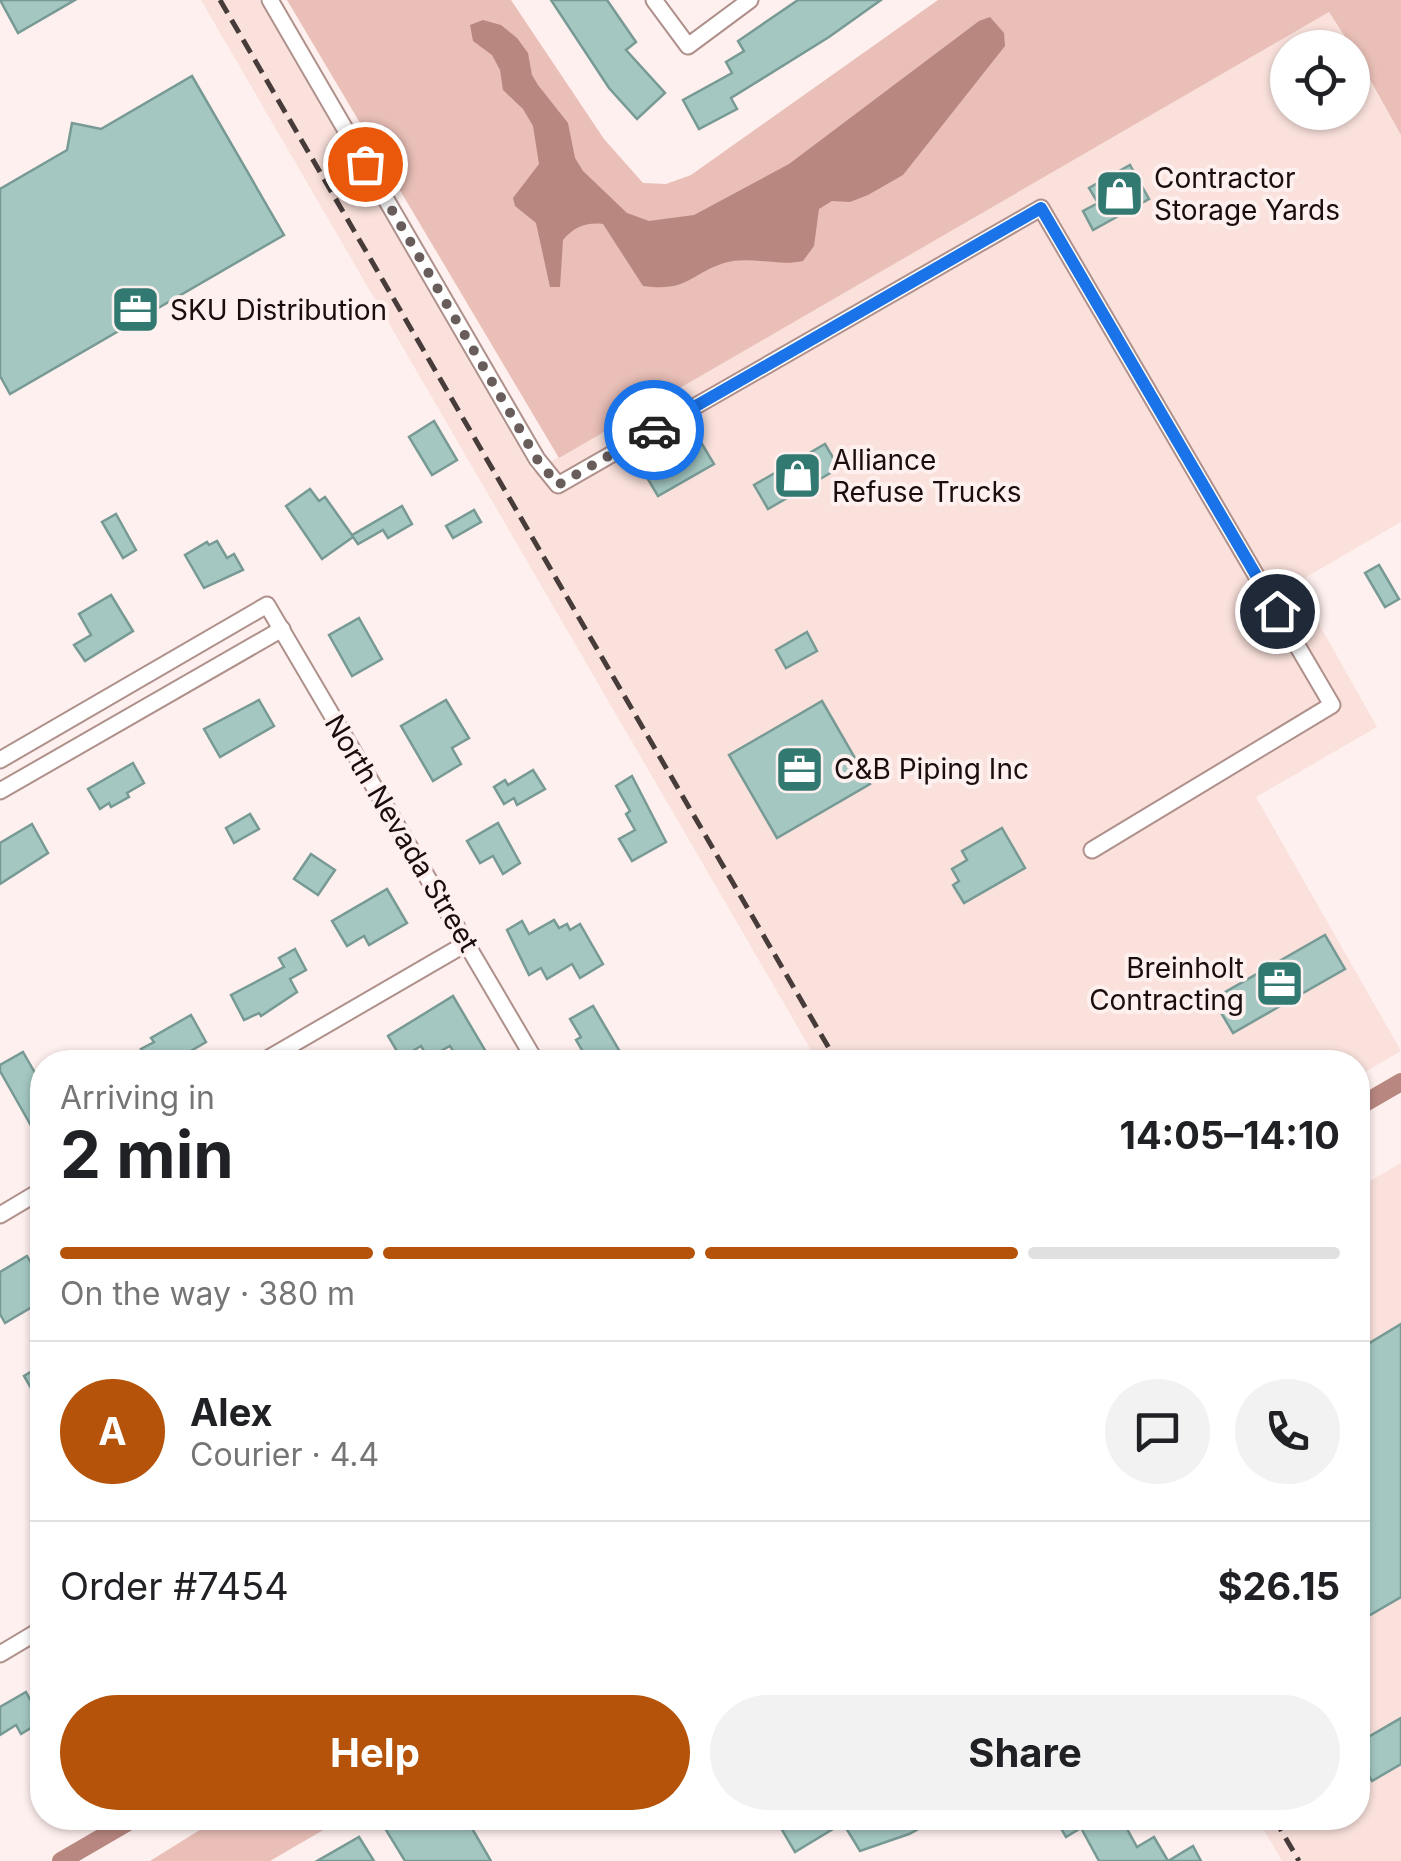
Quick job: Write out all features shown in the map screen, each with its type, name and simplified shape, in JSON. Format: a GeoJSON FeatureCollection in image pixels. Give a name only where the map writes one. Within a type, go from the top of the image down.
{"type":"FeatureCollection","features":[{"type":"Feature","properties":{"kind":"street"},"geometry":{"type":"LineString","coordinates":[[270,0],[537,459],[558,485],[1041,208],[1332,705],[1092,850]]}},
{"type":"Feature","properties":{"kind":"street"},"geometry":{"type":"LineString","coordinates":[[654,0],[688,46],[750,0]]}},
{"type":"Feature","properties":{"kind":"street","name":"North Nevada Street"},"geometry":{"type":"LineString","coordinates":[[0,760],[267,605],[529,1050]]}},
{"type":"Feature","properties":{"kind":"street"},"geometry":{"type":"LineString","coordinates":[[0,792],[282,629]]}},
{"type":"Feature","properties":{"kind":"street"},"geometry":{"type":"LineString","coordinates":[[283,1050],[468,943]]}},
{"type":"Feature","properties":{"kind":"street"},"geometry":{"type":"LineString","coordinates":[[0,1215],[30,1197]]}},
{"type":"Feature","properties":{"kind":"street"},"geometry":{"type":"LineString","coordinates":[[0,1654],[30,1636]]}},
{"type":"Feature","properties":{"kind":"shaded area"},"geometry":{"type":"Polygon","coordinates":[[[201,0],[259,0],[533,472],[1270,46],[1270,130],[1370,130],[1370,81],[1401,135],[1401,522],[1296,583],[1377,727],[1256,797],[1401,1051],[1370,1069],[1370,1050],[811,1050],[201,0]]]}},
{"type":"Feature","properties":{"kind":"shaded area"},"geometry":{"type":"Polygon","coordinates":[[[287,0],[511,0],[604,139],[643,183],[666,184],[691,175],[938,0],[1401,0],[1401,135],[1370,80],[1370,30],[1340,30],[1329,12],[1298,30],[1270,30],[1270,46],[559,458],[287,0]]]}},
{"type":"Feature","properties":{"kind":"shaded area"},"geometry":{"type":"Polygon","coordinates":[[[1329,12],[1340,30],[1298,30],[1329,12]]]}},
{"type":"Feature","properties":{"kind":"shaded area"},"geometry":{"type":"Polygon","coordinates":[[[990,17],[1004,33],[1005,46],[903,175],[868,195],[850,202],[832,201],[819,209],[814,246],[803,261],[734,261],[670,287],[643,286],[603,224],[597,224],[581,226],[563,240],[560,287],[550,287],[536,223],[515,206],[513,198],[539,164],[533,126],[523,109],[503,90],[500,70],[492,55],[473,41],[470,25],[483,20],[501,25],[517,38],[528,53],[538,85],[568,123],[575,158],[583,171],[627,213],[649,221],[694,215],[789,164],[979,21],[990,17]]]}},
{"type":"Feature","properties":{"kind":"shaded area"},"geometry":{"type":"Polygon","coordinates":[[[1401,1163],[1401,1861],[1282,1861],[1264,1830],[1370,1830],[1370,1181],[1401,1163]]]}},
{"type":"Feature","properties":{"kind":"shaded area"},"geometry":{"type":"Polygon","coordinates":[[[200,1830],[323,1830],[270,1861],[150,1861],[200,1830]]]}},
{"type":"Feature","properties":{"kind":"building"},"geometry":{"type":"Polygon","coordinates":[[[0,0],[75,0],[18,33],[0,0]]]}},
{"type":"Feature","properties":{"kind":"building"},"geometry":{"type":"Polygon","coordinates":[[[551,0],[607,0],[636,42],[626,50],[665,93],[637,119],[609,88],[551,0]]]}},
{"type":"Feature","properties":{"kind":"building"},"geometry":{"type":"Polygon","coordinates":[[[798,0],[881,0],[731,98],[737,109],[699,129],[683,100],[732,73],[726,62],[744,51],[738,41],[798,0]]]}},
{"type":"Feature","properties":{"kind":"building"},"geometry":{"type":"Polygon","coordinates":[[[192,76],[284,235],[10,394],[0,376],[0,189],[67,150],[72,123],[101,129],[192,76]]]}},
{"type":"Feature","properties":{"kind":"building","name":"Contractor Storage Yards"},"geometry":{"type":"Polygon","coordinates":[[[1130,165],[1149,199],[1093,230],[1083,211],[1098,203],[1089,188],[1130,165]]]}},
{"type":"Feature","properties":{"kind":"building"},"geometry":{"type":"Polygon","coordinates":[[[434,421],[457,460],[432,475],[409,437],[434,421]]]}},
{"type":"Feature","properties":{"kind":"building"},"geometry":{"type":"Polygon","coordinates":[[[699,439],[714,464],[658,496],[643,471],[699,439]]]}},
{"type":"Feature","properties":{"kind":"building","name":"Alliance Refuse Trucks"},"geometry":{"type":"Polygon","coordinates":[[[825,444],[839,468],[768,509],[754,485],[825,444]]]}},
{"type":"Feature","properties":{"kind":"building"},"geometry":{"type":"Polygon","coordinates":[[[310,489],[319,501],[325,497],[352,535],[402,506],[412,524],[388,538],[383,530],[358,544],[353,537],[322,559],[286,506],[310,489]]]}},
{"type":"Feature","properties":{"kind":"building"},"geometry":{"type":"Polygon","coordinates":[[[474,510],[481,522],[453,538],[446,526],[474,510]]]}},
{"type":"Feature","properties":{"kind":"building"},"geometry":{"type":"Polygon","coordinates":[[[116,514],[136,550],[123,558],[102,522],[116,514]]]}},
{"type":"Feature","properties":{"kind":"building"},"geometry":{"type":"Polygon","coordinates":[[[217,541],[227,558],[234,554],[243,570],[204,588],[185,555],[207,542],[209,545],[217,541]]]}},
{"type":"Feature","properties":{"kind":"building"},"geometry":{"type":"Polygon","coordinates":[[[1379,565],[1399,599],[1385,607],[1365,573],[1379,565]]]}},
{"type":"Feature","properties":{"kind":"building"},"geometry":{"type":"Polygon","coordinates":[[[111,595],[133,631],[85,661],[74,645],[91,635],[79,614],[111,595]]]}},
{"type":"Feature","properties":{"kind":"building"},"geometry":{"type":"Polygon","coordinates":[[[359,618],[382,659],[352,676],[329,635],[359,618]]]}},
{"type":"Feature","properties":{"kind":"building"},"geometry":{"type":"Polygon","coordinates":[[[807,632],[817,651],[786,668],[776,650],[807,632]]]}},
{"type":"Feature","properties":{"kind":"building"},"geometry":{"type":"Polygon","coordinates":[[[259,700],[274,726],[220,757],[204,729],[259,700]]]}},
{"type":"Feature","properties":{"kind":"building"},"geometry":{"type":"Polygon","coordinates":[[[446,700],[469,738],[452,748],[461,764],[433,781],[401,726],[446,700]]]}},
{"type":"Feature","properties":{"kind":"building","name":"C&B Piping Inc"},"geometry":{"type":"Polygon","coordinates":[[[822,701],[870,784],[777,838],[729,755],[822,701]]]}},
{"type":"Feature","properties":{"kind":"building"},"geometry":{"type":"Polygon","coordinates":[[[133,763],[144,783],[127,793],[129,797],[100,809],[88,789],[133,763]]]}},
{"type":"Feature","properties":{"kind":"building"},"geometry":{"type":"Polygon","coordinates":[[[533,770],[545,789],[517,805],[514,798],[504,804],[494,787],[505,780],[508,785],[533,770]]]}},
{"type":"Feature","properties":{"kind":"building"},"geometry":{"type":"Polygon","coordinates":[[[632,776],[666,842],[632,861],[619,839],[635,830],[616,786],[632,776]]]}},
{"type":"Feature","properties":{"kind":"building"},"geometry":{"type":"Polygon","coordinates":[[[250,814],[259,829],[234,843],[226,828],[250,814]]]}},
{"type":"Feature","properties":{"kind":"building"},"geometry":{"type":"Polygon","coordinates":[[[498,823],[520,863],[503,874],[493,856],[480,863],[467,841],[498,823]]]}},
{"type":"Feature","properties":{"kind":"building"},"geometry":{"type":"Polygon","coordinates":[[[32,824],[48,853],[0,884],[0,843],[32,824]]]}},
{"type":"Feature","properties":{"kind":"building"},"geometry":{"type":"Polygon","coordinates":[[[1002,828],[1025,868],[964,903],[953,885],[959,881],[952,869],[967,860],[962,851],[1002,828]]]}},
{"type":"Feature","properties":{"kind":"building"},"geometry":{"type":"Polygon","coordinates":[[[311,854],[335,870],[318,895],[294,879],[311,854]]]}},
{"type":"Feature","properties":{"kind":"building"},"geometry":{"type":"Polygon","coordinates":[[[387,889],[407,923],[369,945],[364,936],[347,946],[332,921],[387,889]]]}},
{"type":"Feature","properties":{"kind":"building"},"geometry":{"type":"Polygon","coordinates":[[[554,920],[559,928],[567,924],[570,930],[580,924],[603,964],[580,978],[572,964],[547,979],[541,968],[529,975],[507,930],[522,921],[529,934],[554,920]]]}},
{"type":"Feature","properties":{"kind":"building","name":"Breinholt Contracting"},"geometry":{"type":"Polygon","coordinates":[[[1325,935],[1345,969],[1233,1033],[1213,999],[1325,935]]]}},
{"type":"Feature","properties":{"kind":"building"},"geometry":{"type":"Polygon","coordinates":[[[295,949],[306,970],[290,979],[297,992],[261,1016],[259,1013],[244,1020],[231,995],[284,967],[279,958],[295,949]]]}},
{"type":"Feature","properties":{"kind":"building"},"geometry":{"type":"Polygon","coordinates":[[[453,996],[485,1050],[452,1050],[450,1046],[423,1050],[421,1046],[396,1050],[388,1036],[453,996]]]}},
{"type":"Feature","properties":{"kind":"building"},"geometry":{"type":"Polygon","coordinates":[[[593,1006],[619,1050],[582,1050],[576,1040],[581,1037],[570,1019],[593,1006]]]}},
{"type":"Feature","properties":{"kind":"building"},"geometry":{"type":"Polygon","coordinates":[[[191,1015],[206,1042],[192,1050],[142,1050],[154,1042],[151,1038],[191,1015]]]}},
{"type":"Feature","properties":{"kind":"building"},"geometry":{"type":"Polygon","coordinates":[[[23,1052],[30,1064],[30,1124],[0,1071],[0,1065],[23,1052]]]}},
{"type":"Feature","properties":{"kind":"building"},"geometry":{"type":"Polygon","coordinates":[[[27,1256],[30,1261],[30,1308],[5,1323],[0,1314],[0,1272],[27,1256]]]}},
{"type":"Feature","properties":{"kind":"building"},"geometry":{"type":"Polygon","coordinates":[[[1401,1324],[1401,1597],[1370,1615],[1370,1343],[1401,1324]]]}},
{"type":"Feature","properties":{"kind":"building"},"geometry":{"type":"Polygon","coordinates":[[[26,1692],[30,1699],[30,1728],[21,1734],[16,1725],[0,1735],[0,1707],[26,1692]]]}},
{"type":"Feature","properties":{"kind":"building"},"geometry":{"type":"Polygon","coordinates":[[[1401,1718],[1401,1764],[1372,1781],[1370,1778],[1370,1736],[1401,1718]]]}},
{"type":"Feature","properties":{"kind":"building"},"geometry":{"type":"Polygon","coordinates":[[[386,1830],[473,1830],[491,1861],[405,1861],[386,1830]]]}},
{"type":"Feature","properties":{"kind":"building"},"geometry":{"type":"Polygon","coordinates":[[[782,1830],[831,1830],[795,1852],[782,1830]]]}},
{"type":"Feature","properties":{"kind":"building"},"geometry":{"type":"Polygon","coordinates":[[[847,1830],[916,1830],[909,1834],[860,1851],[847,1830]]]}},
{"type":"Feature","properties":{"kind":"building"},"geometry":{"type":"Polygon","coordinates":[[[1082,1830],[1128,1830],[1137,1847],[1154,1837],[1168,1861],[1099,1861],[1082,1830]]]}},
{"type":"Feature","properties":{"kind":"building"},"geometry":{"type":"Polygon","coordinates":[[[359,1837],[374,1861],[317,1861],[359,1837]]]}},
{"type":"Feature","properties":{"kind":"building"},"geometry":{"type":"Polygon","coordinates":[[[1193,1846],[1201,1861],[1168,1861],[1193,1846]]]}},
{"type":"Feature","properties":{"kind":"waterway"},"geometry":{"type":"LineString","coordinates":[[1370,1100],[1401,1082]]}},
{"type":"Feature","properties":{"kind":"waterway"},"geometry":{"type":"LineString","coordinates":[[61,1861],[114,1830]]}},
{"type":"Feature","properties":{"kind":"railway"},"geometry":{"type":"LineString","coordinates":[[220,0],[830,1050]]}},
{"type":"Feature","properties":{"kind":"railway"},"geometry":{"type":"LineString","coordinates":[[1281,1830],[1299,1861]]}},
{"type":"Feature","properties":{"kind":"way so far"},"geometry":{"type":"LineString","coordinates":[[365,164],[537,459],[558,485],[654,430]]}},
{"type":"Feature","properties":{"kind":"place","name":"Contractor Storage Yards"},"geometry":{"type":"Point","coordinates":[1119,194]}},
{"type":"Feature","properties":{"kind":"place","name":"SKU Distribution"},"geometry":{"type":"Point","coordinates":[135,310]}},
{"type":"Feature","properties":{"kind":"place","name":"Alliance Refuse Trucks"},"geometry":{"type":"Point","coordinates":[797,476]}},
{"type":"Feature","properties":{"kind":"place","name":"C&B Piping Inc"},"geometry":{"type":"Point","coordinates":[799,769]}},
{"type":"Feature","properties":{"kind":"place","name":"Breinholt Contracting"},"geometry":{"type":"Point","coordinates":[1279,984]}},
{"type":"Feature","properties":{"kind":"route"},"geometry":{"type":"LineString","coordinates":[[654,430],[1041,208],[1277,611]]}}]}
